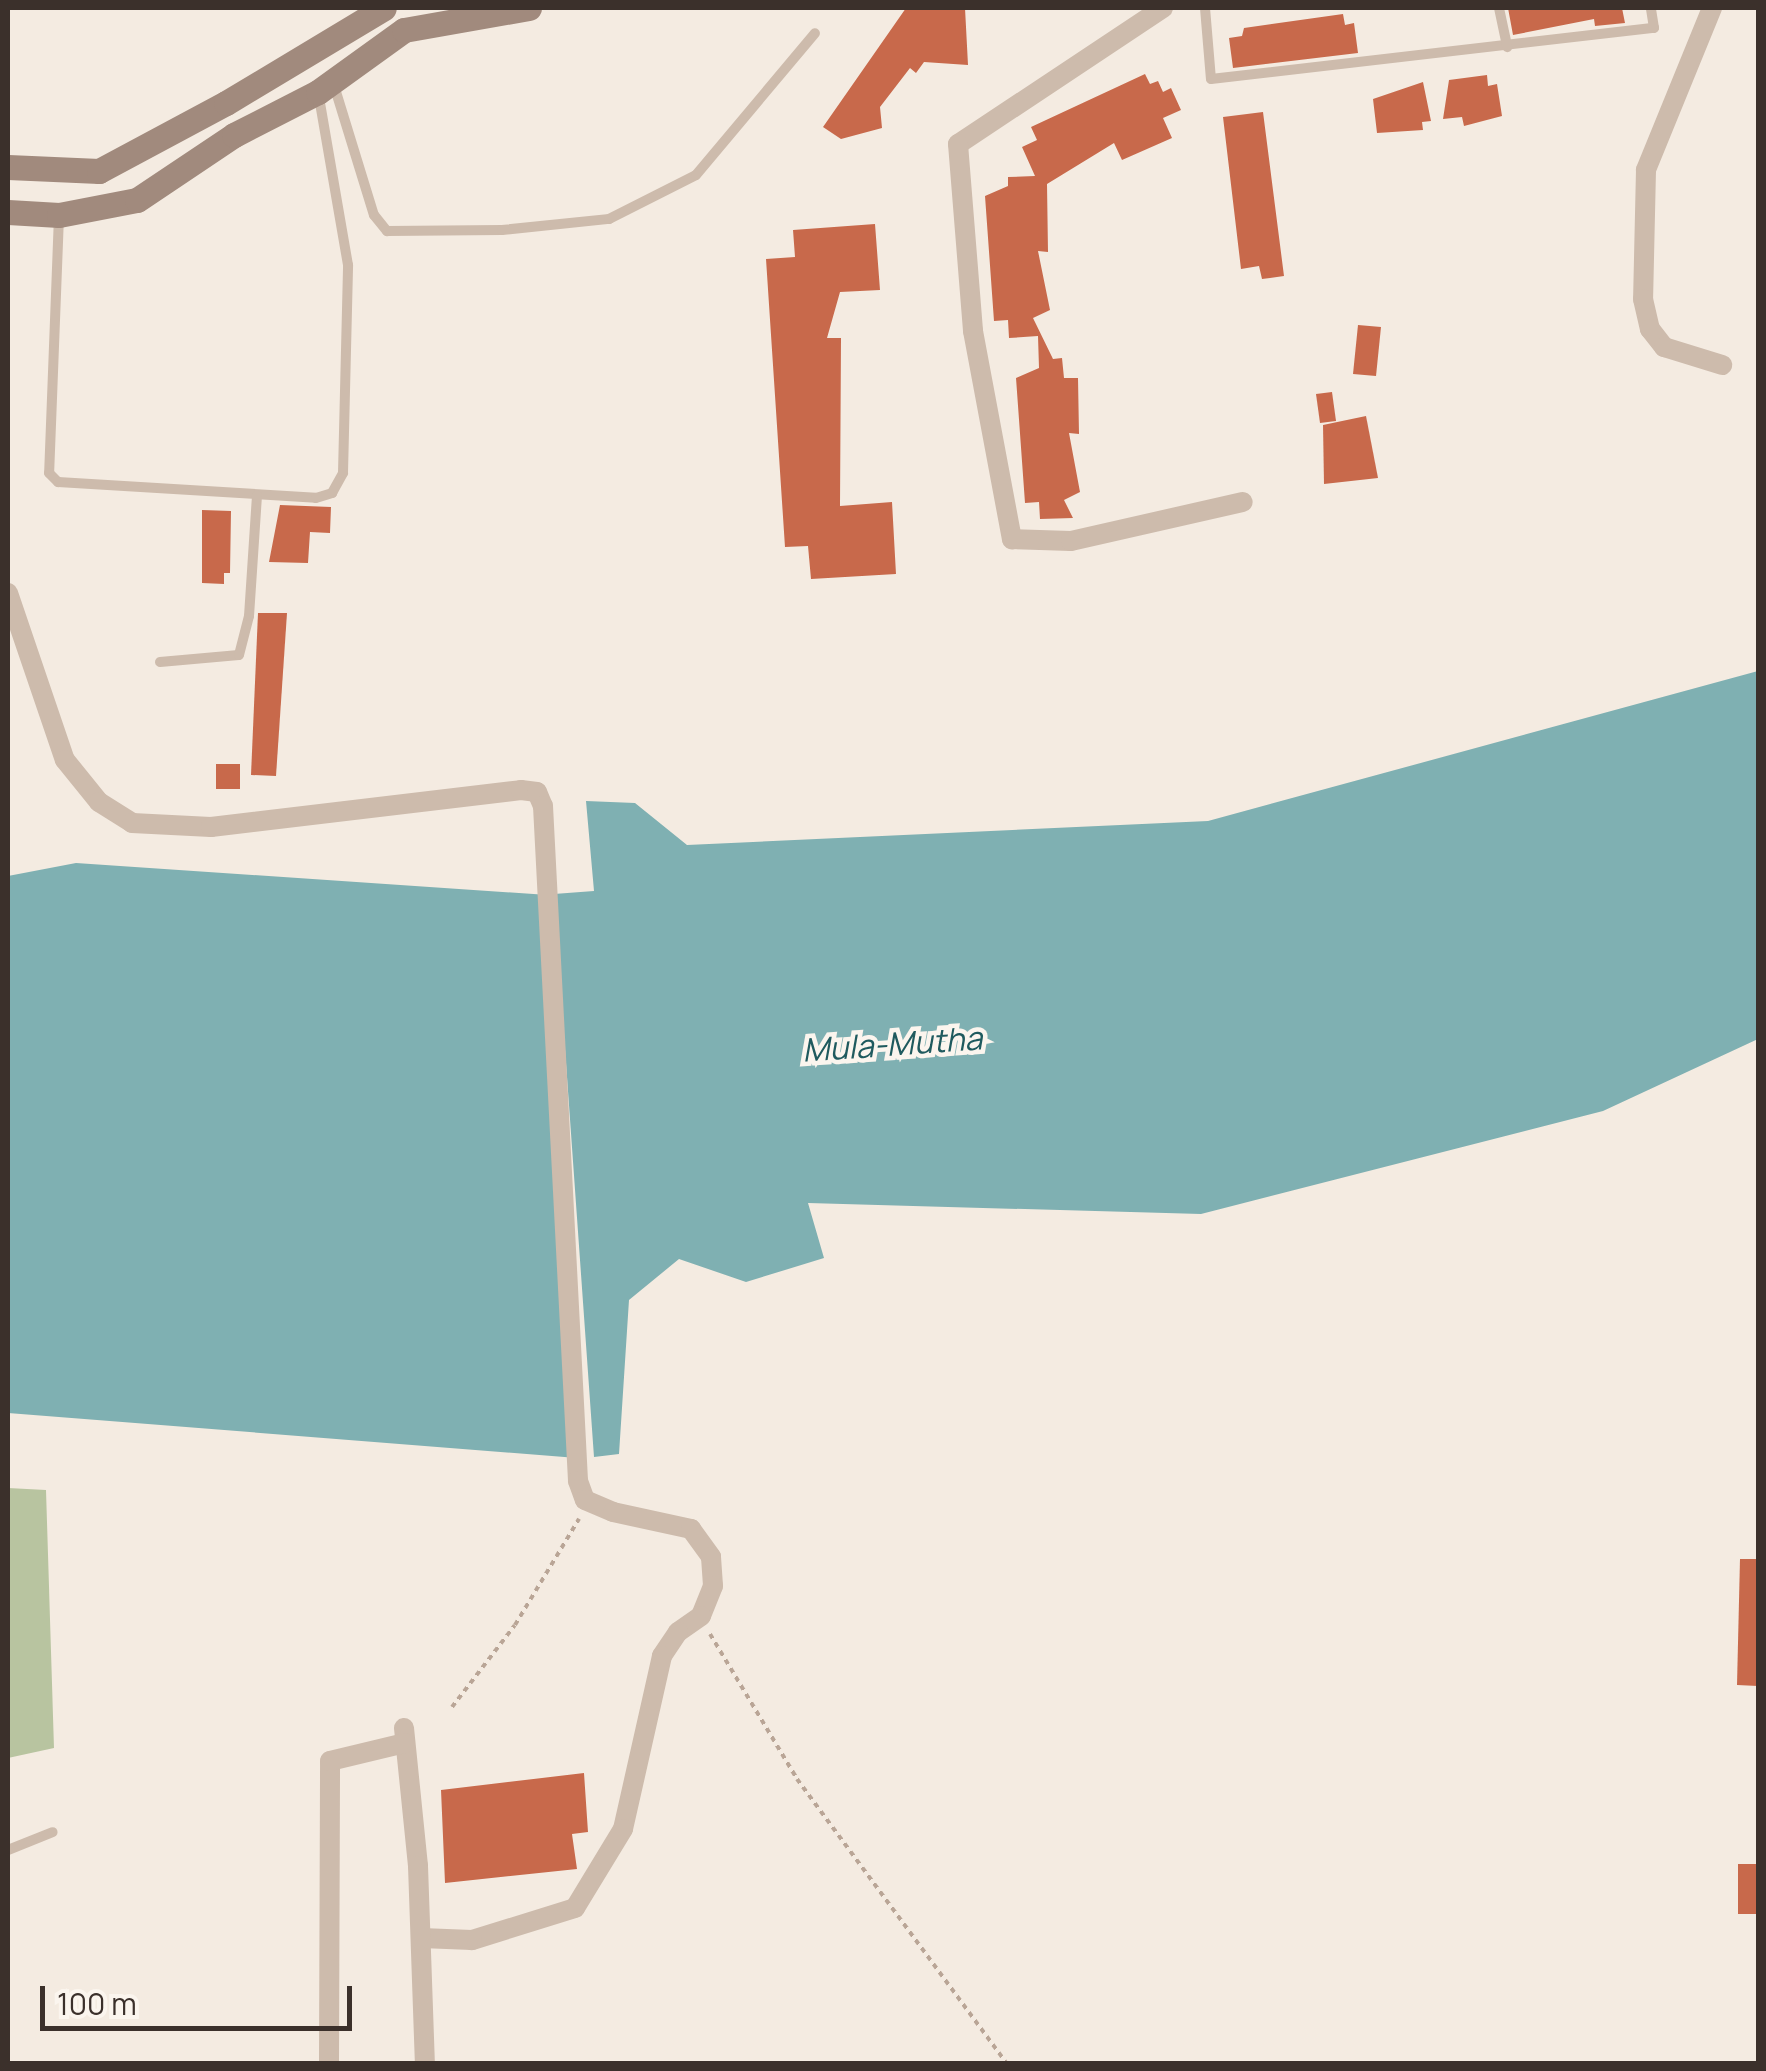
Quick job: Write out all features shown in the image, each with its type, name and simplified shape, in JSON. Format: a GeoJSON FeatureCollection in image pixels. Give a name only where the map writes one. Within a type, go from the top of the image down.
{"type":"FeatureCollection","features":[{"type":"Feature","properties":{"kind":"main road"},"geometry":{"type":"LineString","coordinates":[[8,167],[99,170],[226,104],[384,8]]}},
{"type":"Feature","properties":{"kind":"main road"},"geometry":{"type":"LineString","coordinates":[[8,212],[59,215],[137,200],[234,135],[326,86],[404,30],[529,8]]}},
{"type":"Feature","properties":{"kind":"street"},"geometry":{"type":"LineString","coordinates":[[1162,8],[990,129],[958,144],[974,330],[1012,539],[1071,542],[1242,502]]}},
{"type":"Feature","properties":{"kind":"street"},"geometry":{"type":"LineString","coordinates":[[1712,8],[1646,170],[1642,248],[1650,329],[1664,347],[1686,358],[1722,365]]}},
{"type":"Feature","properties":{"kind":"street"},"geometry":{"type":"LineString","coordinates":[[8,593],[65,760],[99,802],[132,823],[210,827],[522,790],[537,792],[543,806],[576,1464],[586,1500],[691,1529],[703,1540],[713,1586],[701,1616],[678,1632],[662,1656],[623,1830],[574,1908],[472,1940],[421,1938]]}},
{"type":"Feature","properties":{"kind":"street"},"geometry":{"type":"LineString","coordinates":[[329,2064],[330,1760],[405,1736],[421,1938],[425,2064]]}},
{"type":"Feature","properties":{"kind":"lane"},"geometry":{"type":"LineString","coordinates":[[1204,8],[1211,78],[1654,28],[1651,8]]}},
{"type":"Feature","properties":{"kind":"lane"},"geometry":{"type":"LineString","coordinates":[[1499,8],[1507,47]]}},
{"type":"Feature","properties":{"kind":"lane"},"geometry":{"type":"LineString","coordinates":[[326,86],[374,215],[386,231],[556,225],[608,219],[696,175],[814,33]]}},
{"type":"Feature","properties":{"kind":"lane"},"geometry":{"type":"LineString","coordinates":[[59,215],[49,473],[74,486],[316,498],[332,493],[343,473],[348,265],[326,86]]}},
{"type":"Feature","properties":{"kind":"lane"},"geometry":{"type":"LineString","coordinates":[[160,662],[239,655],[250,616],[257,496]]}},
{"type":"Feature","properties":{"kind":"lane"},"geometry":{"type":"LineString","coordinates":[[8,1850],[53,1832]]}},
{"type":"Feature","properties":{"kind":"path"},"geometry":{"type":"LineString","coordinates":[[452,1707],[524,1611],[568,1542],[586,1500]]}},
{"type":"Feature","properties":{"kind":"path"},"geometry":{"type":"LineString","coordinates":[[701,1616],[797,1779],[1008,2064]]}},
{"type":"Feature","properties":{"kind":"green space"},"geometry":{"type":"Polygon","coordinates":[[[8,1488],[46,1490],[54,1748],[8,1758],[8,1488]]]}},
{"type":"Feature","properties":{"kind":"water","name":"Mula-Mutha"},"geometry":{"type":"Polygon","coordinates":[[[1758,671],[1758,1039],[1603,1111],[1201,1214],[808,1203],[824,1258],[746,1282],[679,1259],[629,1300],[619,1454],[594,1457],[554,894],[594,891],[586,801],[635,803],[687,845],[1208,821],[1758,671]]]}},
{"type":"Feature","properties":{"kind":"water"},"geometry":{"type":"Polygon","coordinates":[[[76,863],[548,895],[577,1458],[8,1413],[8,876],[76,863]]]}},
{"type":"Feature","properties":{"kind":"building"},"geometry":{"type":"Polygon","coordinates":[[[906,8],[965,8],[968,65],[924,62],[916,73],[910,68],[880,107],[882,128],[841,139],[823,127],[906,8]]]}},
{"type":"Feature","properties":{"kind":"building"},"geometry":{"type":"Polygon","coordinates":[[[1508,8],[1622,8],[1625,23],[1595,26],[1594,19],[1513,35],[1508,8]]]}},
{"type":"Feature","properties":{"kind":"building"},"geometry":{"type":"Polygon","coordinates":[[[1343,14],[1345,25],[1354,23],[1358,53],[1233,68],[1229,38],[1242,36],[1244,28],[1343,14]]]}},
{"type":"Feature","properties":{"kind":"building"},"geometry":{"type":"Polygon","coordinates":[[[1145,74],[1150,84],[1158,81],[1163,92],[1171,88],[1181,110],[1163,118],[1172,138],[1122,160],[1114,143],[1047,184],[1048,252],[1038,251],[1050,310],[1033,318],[1053,359],[1062,358],[1064,378],[1078,378],[1079,434],[1069,433],[1080,492],[1064,500],[1073,518],[1040,519],[1039,502],[1025,503],[1016,378],[1039,368],[1038,336],[1009,338],[1008,320],[994,321],[985,196],[1008,186],[1008,177],[1035,176],[1022,147],[1037,140],[1031,127],[1145,74]]]}},
{"type":"Feature","properties":{"kind":"building"},"geometry":{"type":"Polygon","coordinates":[[[1487,75],[1488,86],[1497,84],[1502,116],[1464,126],[1462,117],[1443,119],[1449,80],[1487,75]]]}},
{"type":"Feature","properties":{"kind":"building"},"geometry":{"type":"Polygon","coordinates":[[[1423,82],[1431,121],[1422,122],[1423,130],[1377,133],[1373,99],[1423,82]]]}},
{"type":"Feature","properties":{"kind":"building"},"geometry":{"type":"Polygon","coordinates":[[[1263,112],[1284,276],[1262,279],[1259,266],[1241,269],[1223,117],[1263,112]]]}},
{"type":"Feature","properties":{"kind":"building"},"geometry":{"type":"Polygon","coordinates":[[[875,224],[880,290],[840,292],[827,338],[841,338],[840,506],[892,502],[896,574],[811,579],[808,546],[785,547],[766,259],[795,257],[793,230],[875,224]]]}},
{"type":"Feature","properties":{"kind":"building"},"geometry":{"type":"Polygon","coordinates":[[[1358,325],[1381,327],[1376,376],[1353,374],[1358,325]]]}},
{"type":"Feature","properties":{"kind":"building"},"geometry":{"type":"Polygon","coordinates":[[[1332,392],[1336,421],[1320,423],[1316,394],[1332,392]]]}},
{"type":"Feature","properties":{"kind":"building"},"geometry":{"type":"Polygon","coordinates":[[[1366,416],[1378,478],[1324,484],[1323,425],[1366,416]]]}},
{"type":"Feature","properties":{"kind":"building"},"geometry":{"type":"Polygon","coordinates":[[[280,505],[331,507],[330,533],[310,532],[308,563],[269,562],[280,505]]]}},
{"type":"Feature","properties":{"kind":"building"},"geometry":{"type":"Polygon","coordinates":[[[202,510],[231,511],[230,573],[224,573],[224,584],[202,583],[202,510]]]}},
{"type":"Feature","properties":{"kind":"building"},"geometry":{"type":"Polygon","coordinates":[[[258,613],[287,613],[276,776],[251,775],[258,613]]]}},
{"type":"Feature","properties":{"kind":"building"},"geometry":{"type":"Polygon","coordinates":[[[216,764],[240,764],[240,789],[216,789],[216,764]]]}},
{"type":"Feature","properties":{"kind":"building"},"geometry":{"type":"Polygon","coordinates":[[[1740,1559],[1758,1559],[1758,1686],[1737,1685],[1740,1559]]]}},
{"type":"Feature","properties":{"kind":"building"},"geometry":{"type":"Polygon","coordinates":[[[584,1773],[588,1832],[572,1834],[577,1869],[445,1883],[441,1790],[584,1773]]]}},
{"type":"Feature","properties":{"kind":"building"},"geometry":{"type":"Polygon","coordinates":[[[1738,1864],[1758,1864],[1758,1914],[1738,1914],[1738,1864]]]}}]}
